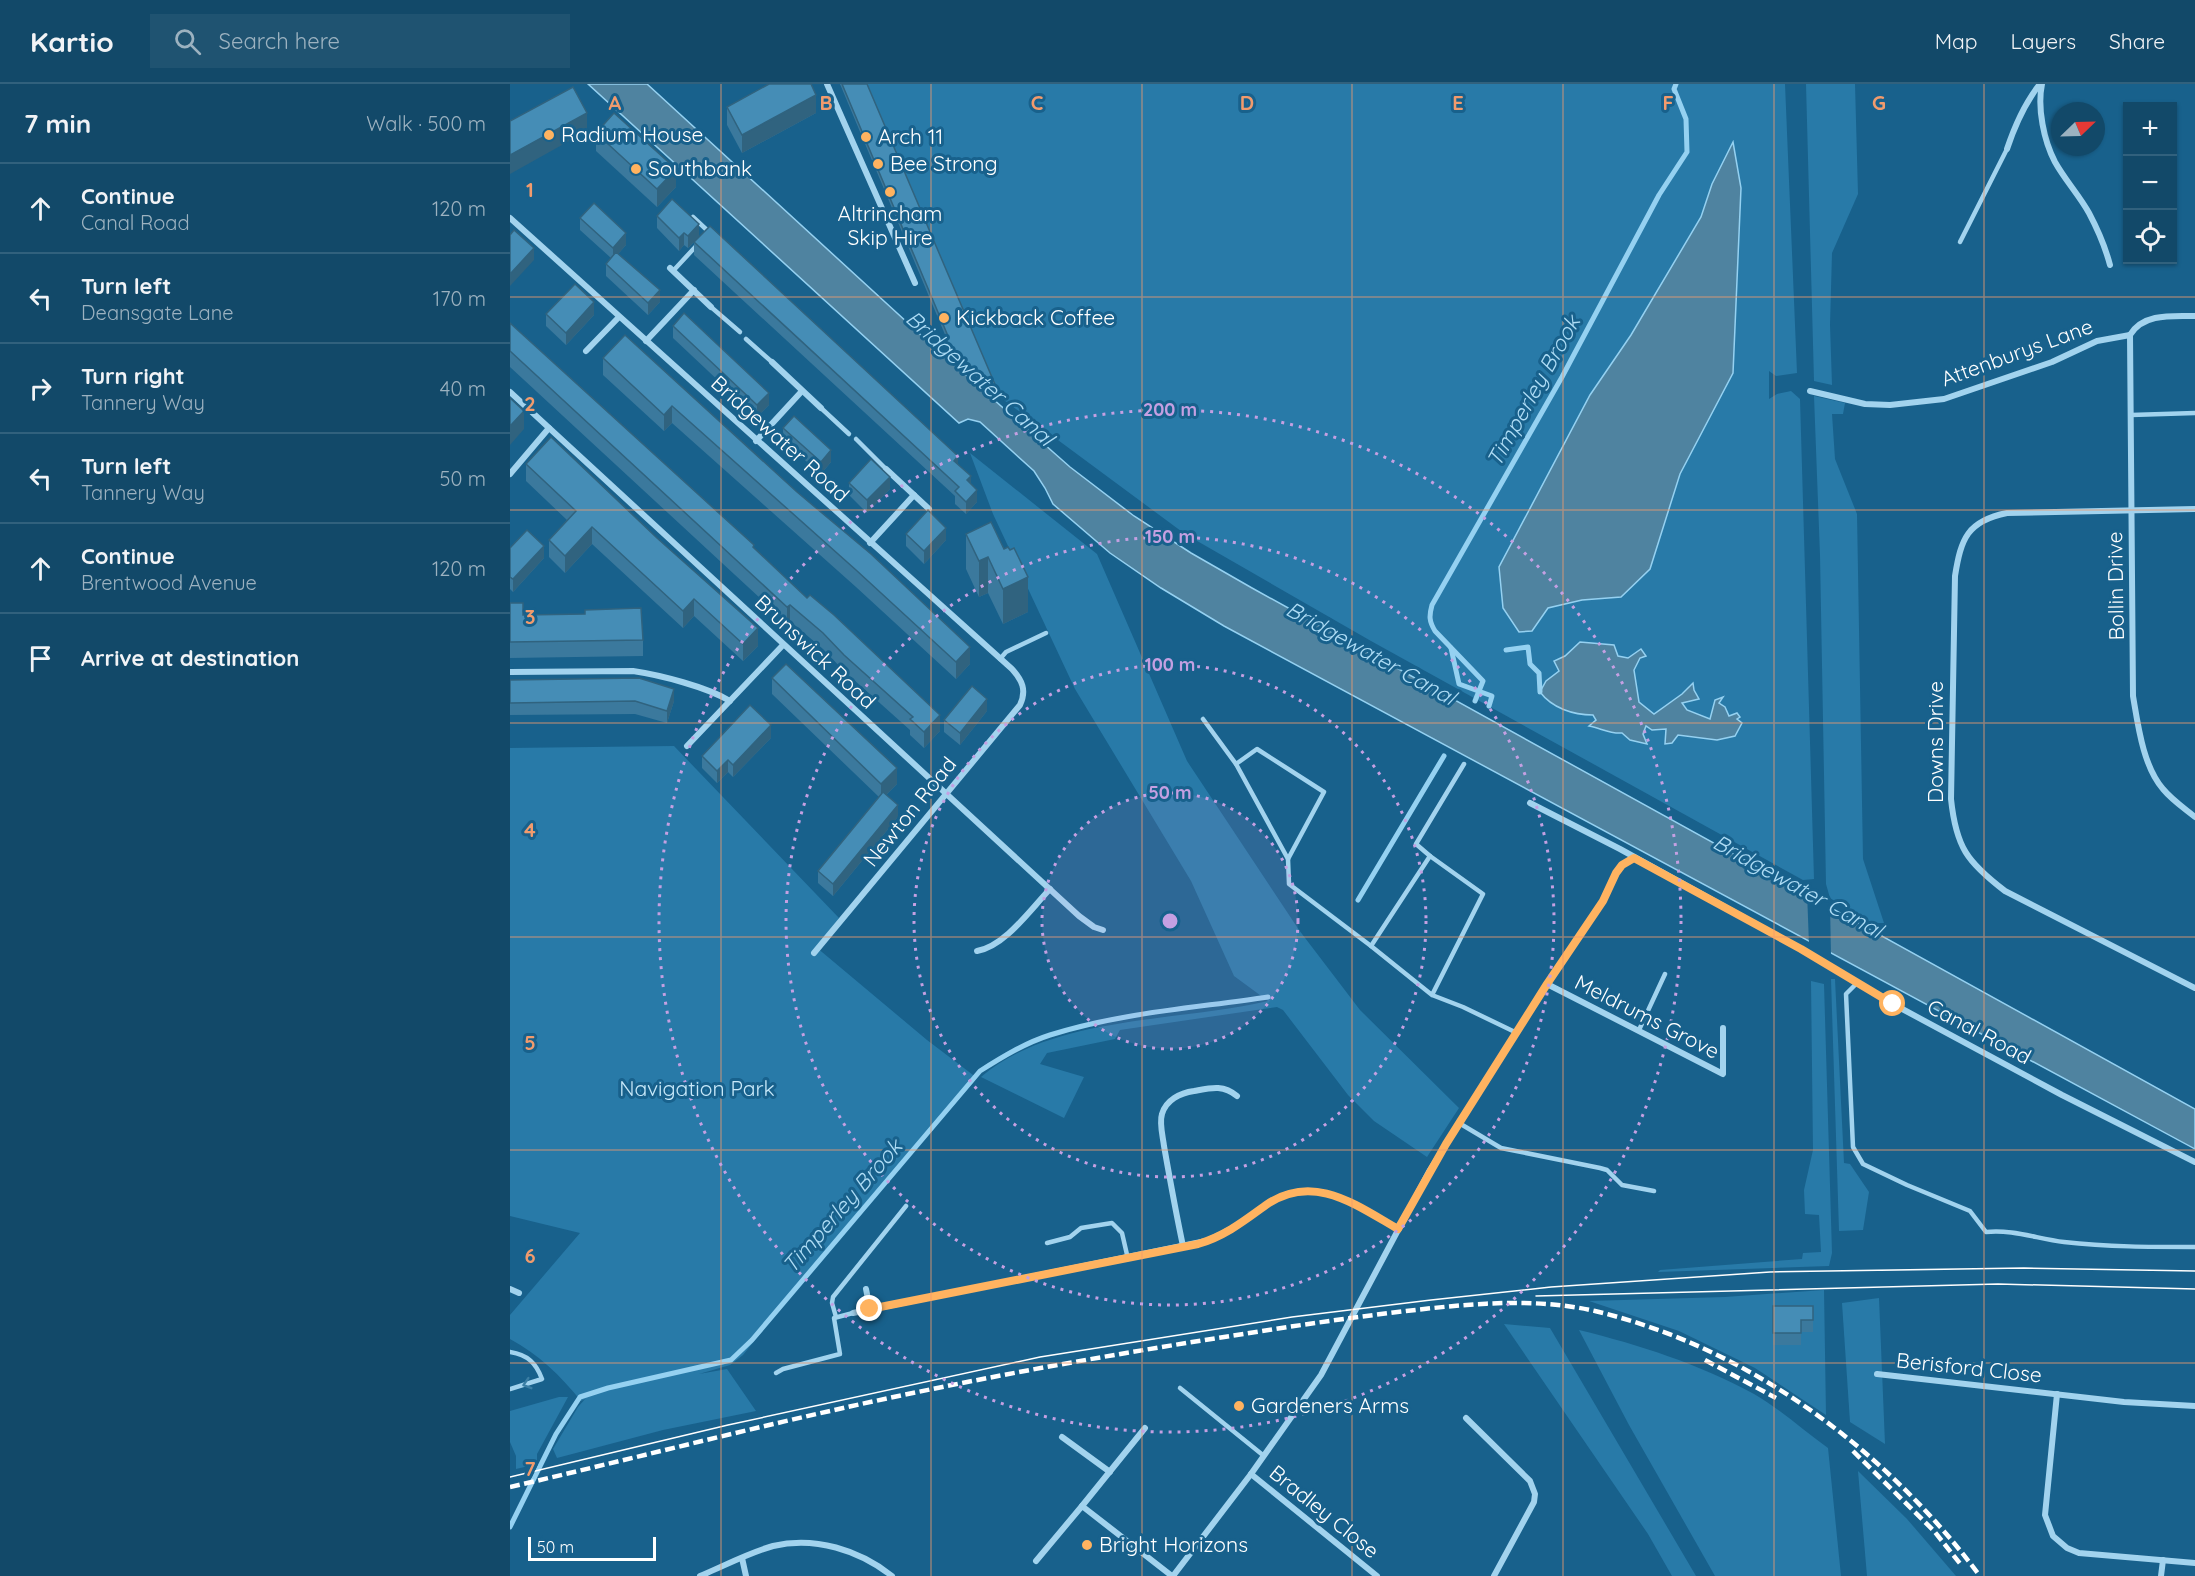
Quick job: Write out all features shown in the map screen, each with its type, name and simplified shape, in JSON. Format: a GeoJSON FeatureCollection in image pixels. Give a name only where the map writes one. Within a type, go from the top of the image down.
{"type":"FeatureCollection","features":[{"type":"Feature","properties":{"kind":"street"},"geometry":{"type":"LineString","coordinates":[[827,84],[915,283]]}},
{"type":"Feature","properties":{"kind":"street"},"geometry":{"type":"LineString","coordinates":[[2007,149],[2019,116],[2029,97],[2041,84]]}},
{"type":"Feature","properties":{"kind":"street"},"geometry":{"type":"LineString","coordinates":[[2041,84],[2041,109],[2054,160],[2088,211],[2105,246],[2110,265]]}},
{"type":"Feature","properties":{"kind":"street","name":"Bridgewater Road"},"geometry":{"type":"LineString","coordinates":[[510,218],[1015,672],[1024,687]]}},
{"type":"Feature","properties":{"kind":"street"},"geometry":{"type":"LineString","coordinates":[[672,270],[711,307]]}},
{"type":"Feature","properties":{"kind":"street"},"geometry":{"type":"LineString","coordinates":[[646,341],[694,290]]}},
{"type":"Feature","properties":{"kind":"street","name":"Attenburys Lane"},"geometry":{"type":"LineString","coordinates":[[1810,391],[1865,404],[1890,405],[1944,399],[2052,362],[2097,341],[2130,335],[2135,327],[2148,320],[2169,316],[2195,316]]}},
{"type":"Feature","properties":{"kind":"street"},"geometry":{"type":"LineString","coordinates":[[586,351],[619,317]]}},
{"type":"Feature","properties":{"kind":"street","name":"Bollin Drive"},"geometry":{"type":"LineString","coordinates":[[2130,335],[2133,696],[2145,752],[2162,789],[2195,817]]}},
{"type":"Feature","properties":{"kind":"street"},"geometry":{"type":"LineString","coordinates":[[772,363],[821,408]]}},
{"type":"Feature","properties":{"kind":"street"},"geometry":{"type":"LineString","coordinates":[[756,441],[802,391]]}},
{"type":"Feature","properties":{"kind":"street","name":"Brunswick Road"},"geometry":{"type":"LineString","coordinates":[[510,392],[945,795],[1088,923],[1103,930]]}},
{"type":"Feature","properties":{"kind":"street"},"geometry":{"type":"LineString","coordinates":[[510,474],[549,428]]}},
{"type":"Feature","properties":{"kind":"street"},"geometry":{"type":"LineString","coordinates":[[886,469],[929,509]]}},
{"type":"Feature","properties":{"kind":"street"},"geometry":{"type":"LineString","coordinates":[[870,543],[914,495]]}},
{"type":"Feature","properties":{"kind":"street","name":"Downs Drive"},"geometry":{"type":"LineString","coordinates":[[2195,509],[2007,513],[1979,523],[1968,532],[1959,549],[1955,576],[1951,799],[1957,835],[1969,859],[1980,872],[2005,891],[2195,988]]}},
{"type":"Feature","properties":{"kind":"street"},"geometry":{"type":"LineString","coordinates":[[687,746],[783,645]]}},
{"type":"Feature","properties":{"kind":"street"},"geometry":{"type":"LineString","coordinates":[[510,672],[639,672],[718,694],[730,701]]}},
{"type":"Feature","properties":{"kind":"street","name":"Newton Road"},"geometry":{"type":"LineString","coordinates":[[814,953],[1020,705],[1024,697],[1024,687]]}},
{"type":"Feature","properties":{"kind":"street","name":"Canal Road"},"geometry":{"type":"LineString","coordinates":[[1530,803],[1620,849],[1801,949],[1893,1004],[2062,1095],[2195,1162]]}},
{"type":"Feature","properties":{"kind":"street"},"geometry":{"type":"LineString","coordinates":[[1082,1506],[1173,1576],[1306,1397],[1331,1357],[1354,1309],[1430,1170],[1547,984],[1603,901],[1616,873],[1622,865],[1634,858]]}},
{"type":"Feature","properties":{"kind":"street"},"geometry":{"type":"LineString","coordinates":[[977,951],[988,949],[999,943],[1050,889]]}},
{"type":"Feature","properties":{"kind":"street","name":"Meldrums Grove"},"geometry":{"type":"LineString","coordinates":[[1547,984],[1723,1074],[1724,1028]]}},
{"type":"Feature","properties":{"kind":"street"},"geometry":{"type":"LineString","coordinates":[[1183,1246],[1167,1166],[1162,1113],[1171,1100],[1186,1092],[1221,1087],[1237,1096]]}},
{"type":"Feature","properties":{"kind":"street"},"geometry":{"type":"LineString","coordinates":[[853,1313],[1206,1241],[1241,1224],[1278,1198],[1306,1192],[1316,1191],[1337,1196],[1398,1229]]}},
{"type":"Feature","properties":{"kind":"street"},"geometry":{"type":"LineString","coordinates":[[510,1289],[519,1293]]}},
{"type":"Feature","properties":{"kind":"street"},"geometry":{"type":"LineString","coordinates":[[866,1289],[870,1309]]}},
{"type":"Feature","properties":{"kind":"street","name":"Berisford Close"},"geometry":{"type":"LineString","coordinates":[[1877,1374],[2154,1404],[2195,1406]]}},
{"type":"Feature","properties":{"kind":"street"},"geometry":{"type":"LineString","coordinates":[[2057,1394],[2045,1515],[2053,1536],[2067,1548],[2079,1553],[2195,1563]]}},
{"type":"Feature","properties":{"kind":"street"},"geometry":{"type":"LineString","coordinates":[[1466,1418],[1530,1481],[1535,1494],[1534,1502],[1494,1576]]}},
{"type":"Feature","properties":{"kind":"street"},"geometry":{"type":"LineString","coordinates":[[1036,1561],[1145,1428]]}},
{"type":"Feature","properties":{"kind":"street"},"geometry":{"type":"LineString","coordinates":[[1062,1437],[1110,1472]]}},
{"type":"Feature","properties":{"kind":"street","name":"Bradley Close"},"geometry":{"type":"LineString","coordinates":[[1251,1474],[1377,1576]]}},
{"type":"Feature","properties":{"kind":"street"},"geometry":{"type":"LineString","coordinates":[[700,1576],[774,1546],[810,1543],[851,1553],[871,1561],[892,1576]]}},
{"type":"Feature","properties":{"kind":"street"},"geometry":{"type":"LineString","coordinates":[[742,1558],[746,1576]]}},
{"type":"Feature","properties":{"kind":"street"},"geometry":{"type":"LineString","coordinates":[[2162,1576],[2163,1560]]}},
{"type":"Feature","properties":{"kind":"lane"},"geometry":{"type":"LineString","coordinates":[[1960,242],[2007,149]]}},
{"type":"Feature","properties":{"kind":"lane"},"geometry":{"type":"LineString","coordinates":[[672,270],[709,232],[693,217]]}},
{"type":"Feature","properties":{"kind":"lane"},"geometry":{"type":"LineString","coordinates":[[711,307],[740,332]]}},
{"type":"Feature","properties":{"kind":"lane"},"geometry":{"type":"LineString","coordinates":[[746,339],[772,363]]}},
{"type":"Feature","properties":{"kind":"lane"},"geometry":{"type":"LineString","coordinates":[[821,408],[849,434]]}},
{"type":"Feature","properties":{"kind":"lane"},"geometry":{"type":"LineString","coordinates":[[2131,415],[2195,413]]}},
{"type":"Feature","properties":{"kind":"lane"},"geometry":{"type":"LineString","coordinates":[[856,439],[886,469]]}},
{"type":"Feature","properties":{"kind":"lane"},"geometry":{"type":"LineString","coordinates":[[1000,659],[1006,652],[1046,633]]}},
{"type":"Feature","properties":{"kind":"lane"},"geometry":{"type":"LineString","coordinates":[[1203,719],[1236,764],[1288,859],[1289,884],[1432,995],[1517,1033]]}},
{"type":"Feature","properties":{"kind":"lane"},"geometry":{"type":"LineString","coordinates":[[1236,764],[1257,749],[1324,792],[1288,859]]}},
{"type":"Feature","properties":{"kind":"lane"},"geometry":{"type":"LineString","coordinates":[[1432,995],[1483,894],[1416,844],[1464,764]]}},
{"type":"Feature","properties":{"kind":"lane"},"geometry":{"type":"LineString","coordinates":[[1371,946],[1430,856]]}},
{"type":"Feature","properties":{"kind":"lane"},"geometry":{"type":"LineString","coordinates":[[1638,1030],[1665,974]]}},
{"type":"Feature","properties":{"kind":"lane"},"geometry":{"type":"LineString","coordinates":[[1857,983],[1846,994],[1853,1147],[1863,1164],[1970,1211],[1986,1232],[2003,1230],[2033,1238],[2110,1246],[2195,1246]]}},
{"type":"Feature","properties":{"kind":"lane"},"geometry":{"type":"LineString","coordinates":[[1459,1123],[1501,1148],[1600,1168],[1607,1170],[1622,1185],[1654,1191]]}},
{"type":"Feature","properties":{"kind":"lane"},"geometry":{"type":"LineString","coordinates":[[776,1373],[783,1369],[840,1354],[833,1321],[836,1317],[832,1303],[833,1297],[906,1206]]}},
{"type":"Feature","properties":{"kind":"lane"},"geometry":{"type":"LineString","coordinates":[[1047,1243],[1070,1237],[1081,1228],[1112,1223],[1122,1233],[1128,1258]]}},
{"type":"Feature","properties":{"kind":"lane"},"geometry":{"type":"LineString","coordinates":[[836,1317],[853,1313]]}},
{"type":"Feature","properties":{"kind":"lane"},"geometry":{"type":"LineString","coordinates":[[510,1352],[517,1353],[536,1364],[542,1379],[510,1389]]}},
{"type":"Feature","properties":{"kind":"lane"},"geometry":{"type":"LineString","coordinates":[[1180,1388],[1264,1456]]}},
{"type":"Feature","properties":{"kind":"green space"},"geometry":{"type":"Polygon","coordinates":[[[864,84],[1785,84],[1797,373],[1776,376],[1769,371],[1769,399],[1777,394],[1791,391],[1800,399],[1814,879],[1803,880],[1371,641],[1185,534],[997,395],[864,84]]]}},
{"type":"Feature","properties":{"kind":"green space"},"geometry":{"type":"Polygon","coordinates":[[[1806,84],[1855,84],[1858,194],[1832,253],[1830,325],[1832,385],[1814,381],[1806,84]]]}},
{"type":"Feature","properties":{"kind":"green space"},"geometry":{"type":"Polygon","coordinates":[[[1814,396],[1845,403],[1843,414],[1832,414],[1835,459],[1857,514],[1863,859],[1884,923],[1870,923],[1830,898],[1826,884],[1820,555],[1814,396]]]}},
{"type":"Feature","properties":{"kind":"green space"},"geometry":{"type":"Polygon","coordinates":[[[970,453],[1097,554],[1187,761],[1299,930],[1360,1010],[1459,1108],[1427,1157],[1374,1121],[1348,1095],[1283,1010],[1277,1007],[1120,1030],[1115,1039],[1047,1053],[1040,1064],[1084,1077],[1064,1118],[981,1077],[1010,1057],[1044,1042],[1080,1031],[1268,1001],[1234,976],[1191,881],[1075,689],[993,514],[970,453]]]}},
{"type":"Feature","properties":{"kind":"green space","name":"Navigation Park"},"geometry":{"type":"Polygon","coordinates":[[[674,746],[839,918],[816,947],[927,1040],[977,1078],[793,1293],[743,1355],[730,1365],[699,1374],[727,1369],[756,1411],[663,1430],[557,1458],[553,1449],[585,1399],[581,1401],[548,1366],[510,1339],[510,1315],[580,1233],[510,1216],[510,748],[674,746]]]}},
{"type":"Feature","properties":{"kind":"green space"},"geometry":{"type":"Polygon","coordinates":[[[1831,979],[1835,979],[1844,1163],[1850,1164],[1869,1192],[1863,1230],[1839,1231],[1831,979]]]}},
{"type":"Feature","properties":{"kind":"green space"},"geometry":{"type":"Polygon","coordinates":[[[1811,981],[1824,984],[1832,1253],[1829,1266],[1658,1272],[1660,1270],[1802,1259],[1803,1253],[1821,1252],[1819,1215],[1805,1214],[1804,1190],[1813,1150],[1811,981]]]}},
{"type":"Feature","properties":{"kind":"green space"},"geometry":{"type":"Polygon","coordinates":[[[1824,1290],[1826,1415],[1755,1368],[1679,1331],[1589,1301],[1725,1297],[1824,1290]]]}},
{"type":"Feature","properties":{"kind":"green space"},"geometry":{"type":"Polygon","coordinates":[[[1879,1298],[1885,1444],[1850,1422],[1842,1303],[1879,1298]]]}},
{"type":"Feature","properties":{"kind":"green space"},"geometry":{"type":"Polygon","coordinates":[[[1504,1324],[1550,1328],[1696,1576],[1672,1576],[1648,1534],[1504,1324]]]}},
{"type":"Feature","properties":{"kind":"green space"},"geometry":{"type":"Polygon","coordinates":[[[1579,1330],[1669,1356],[1712,1373],[1773,1406],[1828,1448],[1841,1576],[1715,1576],[1629,1425],[1579,1330]]]}},
{"type":"Feature","properties":{"kind":"green space"},"geometry":{"type":"Polygon","coordinates":[[[559,1397],[568,1397],[537,1454],[537,1464],[516,1469],[516,1456],[510,1442],[510,1411],[559,1397]]]}},
{"type":"Feature","properties":{"kind":"green space"},"geometry":{"type":"Polygon","coordinates":[[[1858,1471],[1907,1519],[1956,1576],[1867,1576],[1858,1471]]]}},
{"type":"Feature","properties":{"kind":"shaded area"},"geometry":{"type":"Polygon","coordinates":[[[588,84],[647,84],[933,346],[1070,467],[1134,516],[1191,553],[1252,588],[2195,1109],[2195,1149],[1224,626],[1161,588],[1110,553],[1053,504],[1034,471],[980,422],[968,419],[959,423],[588,84]]]}},
{"type":"Feature","properties":{"kind":"shaded area"},"geometry":{"type":"Polygon","coordinates":[[[1733,142],[1741,188],[1733,373],[1680,474],[1650,569],[1621,597],[1582,600],[1548,608],[1532,631],[1519,632],[1503,608],[1499,567],[1590,395],[1631,335],[1701,217],[1712,184],[1733,142]]]}},
{"type":"Feature","properties":{"kind":"shaded area"},"geometry":{"type":"Polygon","coordinates":[[[1580,642],[1614,645],[1618,656],[1628,658],[1641,649],[1646,656],[1640,658],[1634,670],[1639,702],[1654,714],[1693,683],[1699,699],[1682,703],[1687,710],[1710,719],[1715,700],[1723,697],[1719,703],[1725,707],[1729,716],[1737,713],[1740,717],[1737,719],[1742,723],[1735,736],[1717,740],[1678,735],[1672,743],[1665,744],[1666,729],[1652,730],[1646,726],[1643,734],[1647,744],[1630,740],[1622,733],[1613,733],[1589,726],[1596,720],[1593,715],[1564,710],[1540,692],[1546,681],[1559,671],[1554,661],[1565,656],[1580,642]]]}},
{"type":"Feature","properties":{"kind":"pier"},"geometry":{"type":"Polygon","coordinates":[[[1807,891],[1830,904],[1831,956],[1809,945],[1807,891]]]}},
{"type":"Feature","properties":{"kind":"building"},"geometry":{"type":"Polygon","coordinates":[[[769,84],[811,84],[816,95],[742,135],[727,107],[769,84]]]}},
{"type":"Feature","properties":{"kind":"building"},"geometry":{"type":"Polygon","coordinates":[[[842,84],[867,84],[997,389],[948,346],[946,338],[948,336],[842,84]]]}},
{"type":"Feature","properties":{"kind":"building"},"geometry":{"type":"Polygon","coordinates":[[[573,87],[587,113],[510,155],[510,121],[573,87]]]}},
{"type":"Feature","properties":{"kind":"building"},"geometry":{"type":"Polygon","coordinates":[[[614,113],[676,169],[657,189],[596,133],[614,113]]]}},
{"type":"Feature","properties":{"kind":"building"},"geometry":{"type":"Polygon","coordinates":[[[672,199],[699,224],[688,236],[684,233],[679,238],[657,216],[672,199]]]}},
{"type":"Feature","properties":{"kind":"building"},"geometry":{"type":"Polygon","coordinates":[[[594,203],[626,233],[613,248],[580,218],[594,203]]]}},
{"type":"Feature","properties":{"kind":"building"},"geometry":{"type":"Polygon","coordinates":[[[710,226],[958,456],[954,461],[971,476],[967,480],[977,490],[966,502],[955,491],[959,487],[694,242],[710,226]]]}},
{"type":"Feature","properties":{"kind":"building"},"geometry":{"type":"Polygon","coordinates":[[[514,230],[534,248],[510,274],[510,235],[514,230]]]}},
{"type":"Feature","properties":{"kind":"building"},"geometry":{"type":"Polygon","coordinates":[[[616,252],[660,290],[648,303],[606,264],[616,252]]]}},
{"type":"Feature","properties":{"kind":"building"},"geometry":{"type":"Polygon","coordinates":[[[575,284],[594,302],[566,333],[546,314],[575,284]]]}},
{"type":"Feature","properties":{"kind":"building"},"geometry":{"type":"Polygon","coordinates":[[[684,313],[769,393],[757,405],[673,326],[684,313]]]}},
{"type":"Feature","properties":{"kind":"building"},"geometry":{"type":"Polygon","coordinates":[[[510,323],[754,545],[753,547],[807,598],[810,595],[834,615],[940,715],[924,732],[910,719],[913,717],[823,633],[790,605],[787,607],[510,351],[510,323]]]}},
{"type":"Feature","properties":{"kind":"building"},"geometry":{"type":"Polygon","coordinates":[[[625,335],[797,492],[871,554],[970,647],[956,662],[672,406],[664,415],[603,358],[625,335]]]}},
{"type":"Feature","properties":{"kind":"building"},"geometry":{"type":"Polygon","coordinates":[[[510,398],[524,411],[510,426],[510,398]]]}},
{"type":"Feature","properties":{"kind":"building"},"geometry":{"type":"Polygon","coordinates":[[[794,416],[831,450],[821,462],[783,428],[794,416]]]}},
{"type":"Feature","properties":{"kind":"building"},"geometry":{"type":"Polygon","coordinates":[[[551,437],[657,538],[758,628],[743,644],[694,599],[683,611],[592,527],[565,556],[549,540],[576,511],[526,464],[551,437]]]}},
{"type":"Feature","properties":{"kind":"building"},"geometry":{"type":"Polygon","coordinates":[[[871,459],[890,477],[867,500],[849,483],[871,459]]]}},
{"type":"Feature","properties":{"kind":"building"},"geometry":{"type":"Polygon","coordinates":[[[928,510],[946,528],[924,551],[906,534],[928,510]]]}},
{"type":"Feature","properties":{"kind":"building"},"geometry":{"type":"Polygon","coordinates":[[[991,522],[1004,549],[1014,548],[1028,577],[1003,589],[988,557],[979,561],[966,534],[991,522]]]}},
{"type":"Feature","properties":{"kind":"building"},"geometry":{"type":"Polygon","coordinates":[[[527,530],[544,546],[513,579],[510,577],[510,548],[527,530]]]}},
{"type":"Feature","properties":{"kind":"building"},"geometry":{"type":"Polygon","coordinates":[[[510,603],[523,603],[523,615],[585,614],[585,610],[641,608],[643,640],[510,642],[510,603]]]}},
{"type":"Feature","properties":{"kind":"building"},"geometry":{"type":"Polygon","coordinates":[[[786,664],[897,768],[881,784],[772,678],[786,664]]]}},
{"type":"Feature","properties":{"kind":"building"},"geometry":{"type":"Polygon","coordinates":[[[639,678],[674,689],[667,711],[635,701],[510,703],[510,680],[639,678]]]}},
{"type":"Feature","properties":{"kind":"building"},"geometry":{"type":"Polygon","coordinates":[[[972,686],[987,699],[960,733],[944,720],[972,686]]]}},
{"type":"Feature","properties":{"kind":"building"},"geometry":{"type":"Polygon","coordinates":[[[750,705],[771,725],[733,765],[728,760],[717,771],[702,756],[750,705]]]}},
{"type":"Feature","properties":{"kind":"building"},"geometry":{"type":"Polygon","coordinates":[[[883,792],[898,805],[833,884],[818,871],[883,792]]]}},
{"type":"Feature","properties":{"kind":"building"},"geometry":{"type":"Polygon","coordinates":[[[1773,1306],[1813,1306],[1813,1320],[1801,1320],[1801,1333],[1773,1333],[1773,1306]]]}},
{"type":"Feature","properties":{"kind":"waterway","name":"Timperley Brook"},"geometry":{"type":"LineString","coordinates":[[1475,701],[1483,681],[1435,631],[1430,618],[1432,605],[1562,377],[1659,195],[1687,152],[1686,119],[1674,89],[1676,84]]}},
{"type":"Feature","properties":{"kind":"waterway"},"geometry":{"type":"LineString","coordinates":[[1506,650],[1528,647],[1530,664],[1539,673],[1540,692]]}},
{"type":"Feature","properties":{"kind":"waterway","name":"Bridgewater Canal"},"geometry":{"type":"LineString","coordinates":[[1451,648],[1459,684],[1492,696],[1489,706]]}},
{"type":"Feature","properties":{"kind":"waterway","name":"Timperley Brook"},"geometry":{"type":"LineString","coordinates":[[1358,900],[1444,756]]}},
{"type":"Feature","properties":{"kind":"waterway","name":"Timperley Brook"},"geometry":{"type":"LineString","coordinates":[[510,1527],[556,1434],[580,1397],[608,1388],[731,1360],[752,1340],[980,1071],[1032,1042],[1103,1021],[1268,997]]}},
{"type":"Feature","properties":{"kind":"tram line"},"geometry":{"type":"LineString","coordinates":[[510,1477],[728,1425],[1040,1357],[1292,1317],[1431,1300],[1551,1287],[1770,1272],[2024,1268],[2195,1271]]}},
{"type":"Feature","properties":{"kind":"tram line"},"geometry":{"type":"LineString","coordinates":[[1536,1296],[1998,1284],[2195,1289]]}},
{"type":"Feature","properties":{"kind":"railway"},"geometry":{"type":"LineString","coordinates":[[510,1487],[841,1408],[1072,1362],[1275,1329],[1406,1311],[1477,1304],[1548,1304],[1595,1311],[1652,1328],[1707,1350],[1760,1378],[1810,1410],[1858,1447],[1902,1487],[1943,1530],[1980,1576]]}},
{"type":"Feature","properties":{"kind":"railway"},"geometry":{"type":"LineString","coordinates":[[1705,1360],[1776,1398]]}},
{"type":"Feature","properties":{"kind":"railway"},"geometry":{"type":"LineString","coordinates":[[1853,1451],[1934,1531],[1962,1566]]}},
{"type":"Feature","properties":{"kind":"place","name":"Radium House"},"geometry":{"type":"Point","coordinates":[549,135]}},
{"type":"Feature","properties":{"kind":"place","name":"Arch 11"},"geometry":{"type":"Point","coordinates":[866,137]}},
{"type":"Feature","properties":{"kind":"place","name":"Bee Strong"},"geometry":{"type":"Point","coordinates":[878,164]}},
{"type":"Feature","properties":{"kind":"place","name":"Southbank"},"geometry":{"type":"Point","coordinates":[636,169]}},
{"type":"Feature","properties":{"kind":"place","name":"Altrincham Skip Hire"},"geometry":{"type":"Point","coordinates":[890,192]}},
{"type":"Feature","properties":{"kind":"place","name":"Kickback Coffee"},"geometry":{"type":"Point","coordinates":[944,318]}},
{"type":"Feature","properties":{"kind":"place","name":"Gardeners Arms"},"geometry":{"type":"Point","coordinates":[1239,1406]}},
{"type":"Feature","properties":{"kind":"place","name":"Bright Horizons"},"geometry":{"type":"Point","coordinates":[1087,1545]}},
{"type":"Feature","properties":{"kind":"route"},"geometry":{"type":"LineString","coordinates":[[870,1309],[1198,1244],[1232,1229],[1267,1204],[1291,1194],[1316,1191],[1331,1194],[1398,1229],[1446,1144],[1547,984],[1603,901],[1610,882],[1622,865],[1634,858],[1801,949],[1893,1004]]}}]}
